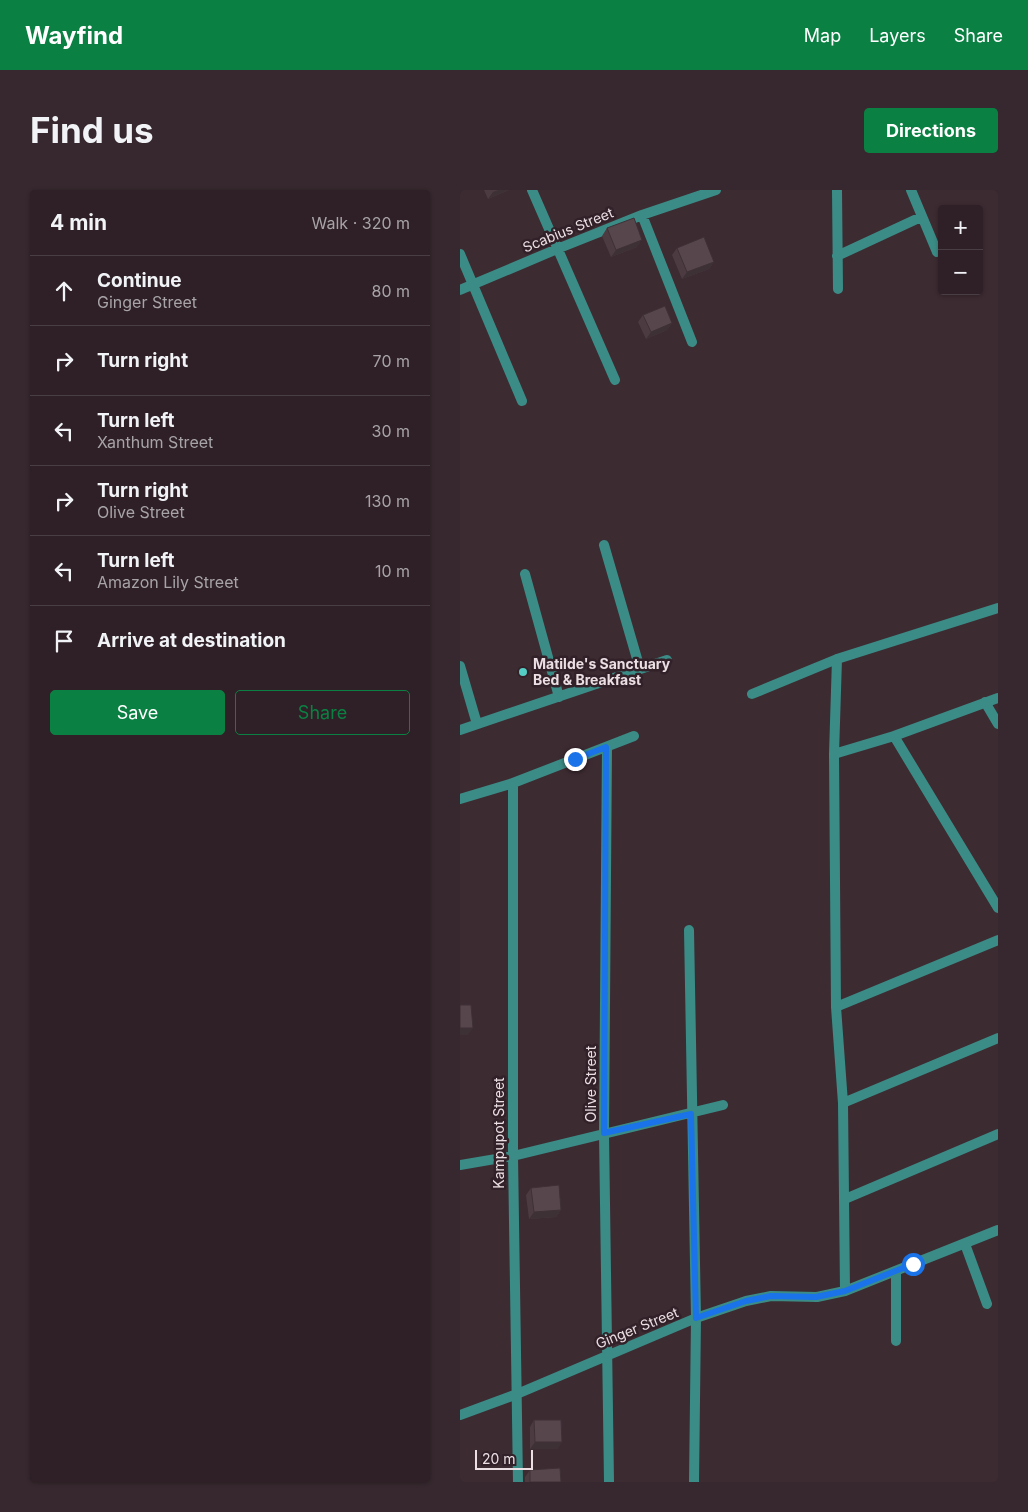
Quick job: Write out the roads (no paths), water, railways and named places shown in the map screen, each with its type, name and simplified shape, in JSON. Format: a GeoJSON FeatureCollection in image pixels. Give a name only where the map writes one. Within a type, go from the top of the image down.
{"type":"FeatureCollection","features":[{"type":"Feature","properties":{"kind":"street"},"geometry":{"type":"LineString","coordinates":[[532,190],[615,380]]}},
{"type":"Feature","properties":{"kind":"street","name":"Scabius Street"},"geometry":{"type":"LineString","coordinates":[[460,290],[642,215],[682,195],[716,190]]}},
{"type":"Feature","properties":{"kind":"street"},"geometry":{"type":"LineString","coordinates":[[837,190],[838,289]]}},
{"type":"Feature","properties":{"kind":"street"},"geometry":{"type":"LineString","coordinates":[[911,190],[937,252]]}},
{"type":"Feature","properties":{"kind":"street"},"geometry":{"type":"LineString","coordinates":[[642,215],[692,342]]}},
{"type":"Feature","properties":{"kind":"street"},"geometry":{"type":"LineString","coordinates":[[837,256],[921,217]]}},
{"type":"Feature","properties":{"kind":"street"},"geometry":{"type":"LineString","coordinates":[[460,254],[522,401]]}},
{"type":"Feature","properties":{"kind":"street"},"geometry":{"type":"LineString","coordinates":[[604,545],[640,669]]}},
{"type":"Feature","properties":{"kind":"street"},"geometry":{"type":"LineString","coordinates":[[525,574],[559,697]]}},
{"type":"Feature","properties":{"kind":"street"},"geometry":{"type":"LineString","coordinates":[[752,694],[837,659],[998,608]]}},
{"type":"Feature","properties":{"kind":"street"},"geometry":{"type":"LineString","coordinates":[[837,659],[834,754],[836,1007],[843,1103],[845,1291]]}},
{"type":"Feature","properties":{"kind":"street"},"geometry":{"type":"LineString","coordinates":[[460,730],[667,660]]}},
{"type":"Feature","properties":{"kind":"street"},"geometry":{"type":"LineString","coordinates":[[460,666],[477,724]]}},
{"type":"Feature","properties":{"kind":"street"},"geometry":{"type":"LineString","coordinates":[[834,754],[894,736],[998,698]]}},
{"type":"Feature","properties":{"kind":"street"},"geometry":{"type":"LineString","coordinates":[[985,702],[998,724]]}},
{"type":"Feature","properties":{"kind":"street"},"geometry":{"type":"LineString","coordinates":[[460,799],[513,783],[634,736]]}},
{"type":"Feature","properties":{"kind":"street"},"geometry":{"type":"LineString","coordinates":[[894,736],[998,908]]}},
{"type":"Feature","properties":{"kind":"street","name":"Olive Street"},"geometry":{"type":"LineString","coordinates":[[606,747],[604,1133],[608,1482]]}},
{"type":"Feature","properties":{"kind":"street","name":"Kampupot Street"},"geometry":{"type":"LineString","coordinates":[[513,783],[513,1156],[518,1482]]}},
{"type":"Feature","properties":{"kind":"street"},"geometry":{"type":"LineString","coordinates":[[689,930],[696,1318],[694,1482]]}},
{"type":"Feature","properties":{"kind":"street"},"geometry":{"type":"LineString","coordinates":[[836,1007],[998,940]]}},
{"type":"Feature","properties":{"kind":"street"},"geometry":{"type":"LineString","coordinates":[[843,1103],[998,1038]]}},
{"type":"Feature","properties":{"kind":"street"},"geometry":{"type":"LineString","coordinates":[[460,1164],[513,1156],[724,1105]]}},
{"type":"Feature","properties":{"kind":"street"},"geometry":{"type":"LineString","coordinates":[[844,1200],[998,1134]]}},
{"type":"Feature","properties":{"kind":"street","name":"Ginger Street"},"geometry":{"type":"LineString","coordinates":[[460,1415],[517,1394],[696,1318],[746,1301],[771,1296],[816,1297],[845,1291],[998,1230]]}},
{"type":"Feature","properties":{"kind":"street"},"geometry":{"type":"LineString","coordinates":[[965,1244],[988,1304]]}},
{"type":"Feature","properties":{"kind":"street"},"geometry":{"type":"LineString","coordinates":[[896,1271],[896,1340]]}},
{"type":"Feature","properties":{"kind":"place","name":"Matilde's Sanctuary Bed & Breakfast"},"geometry":{"type":"Point","coordinates":[523,672]}}]}
